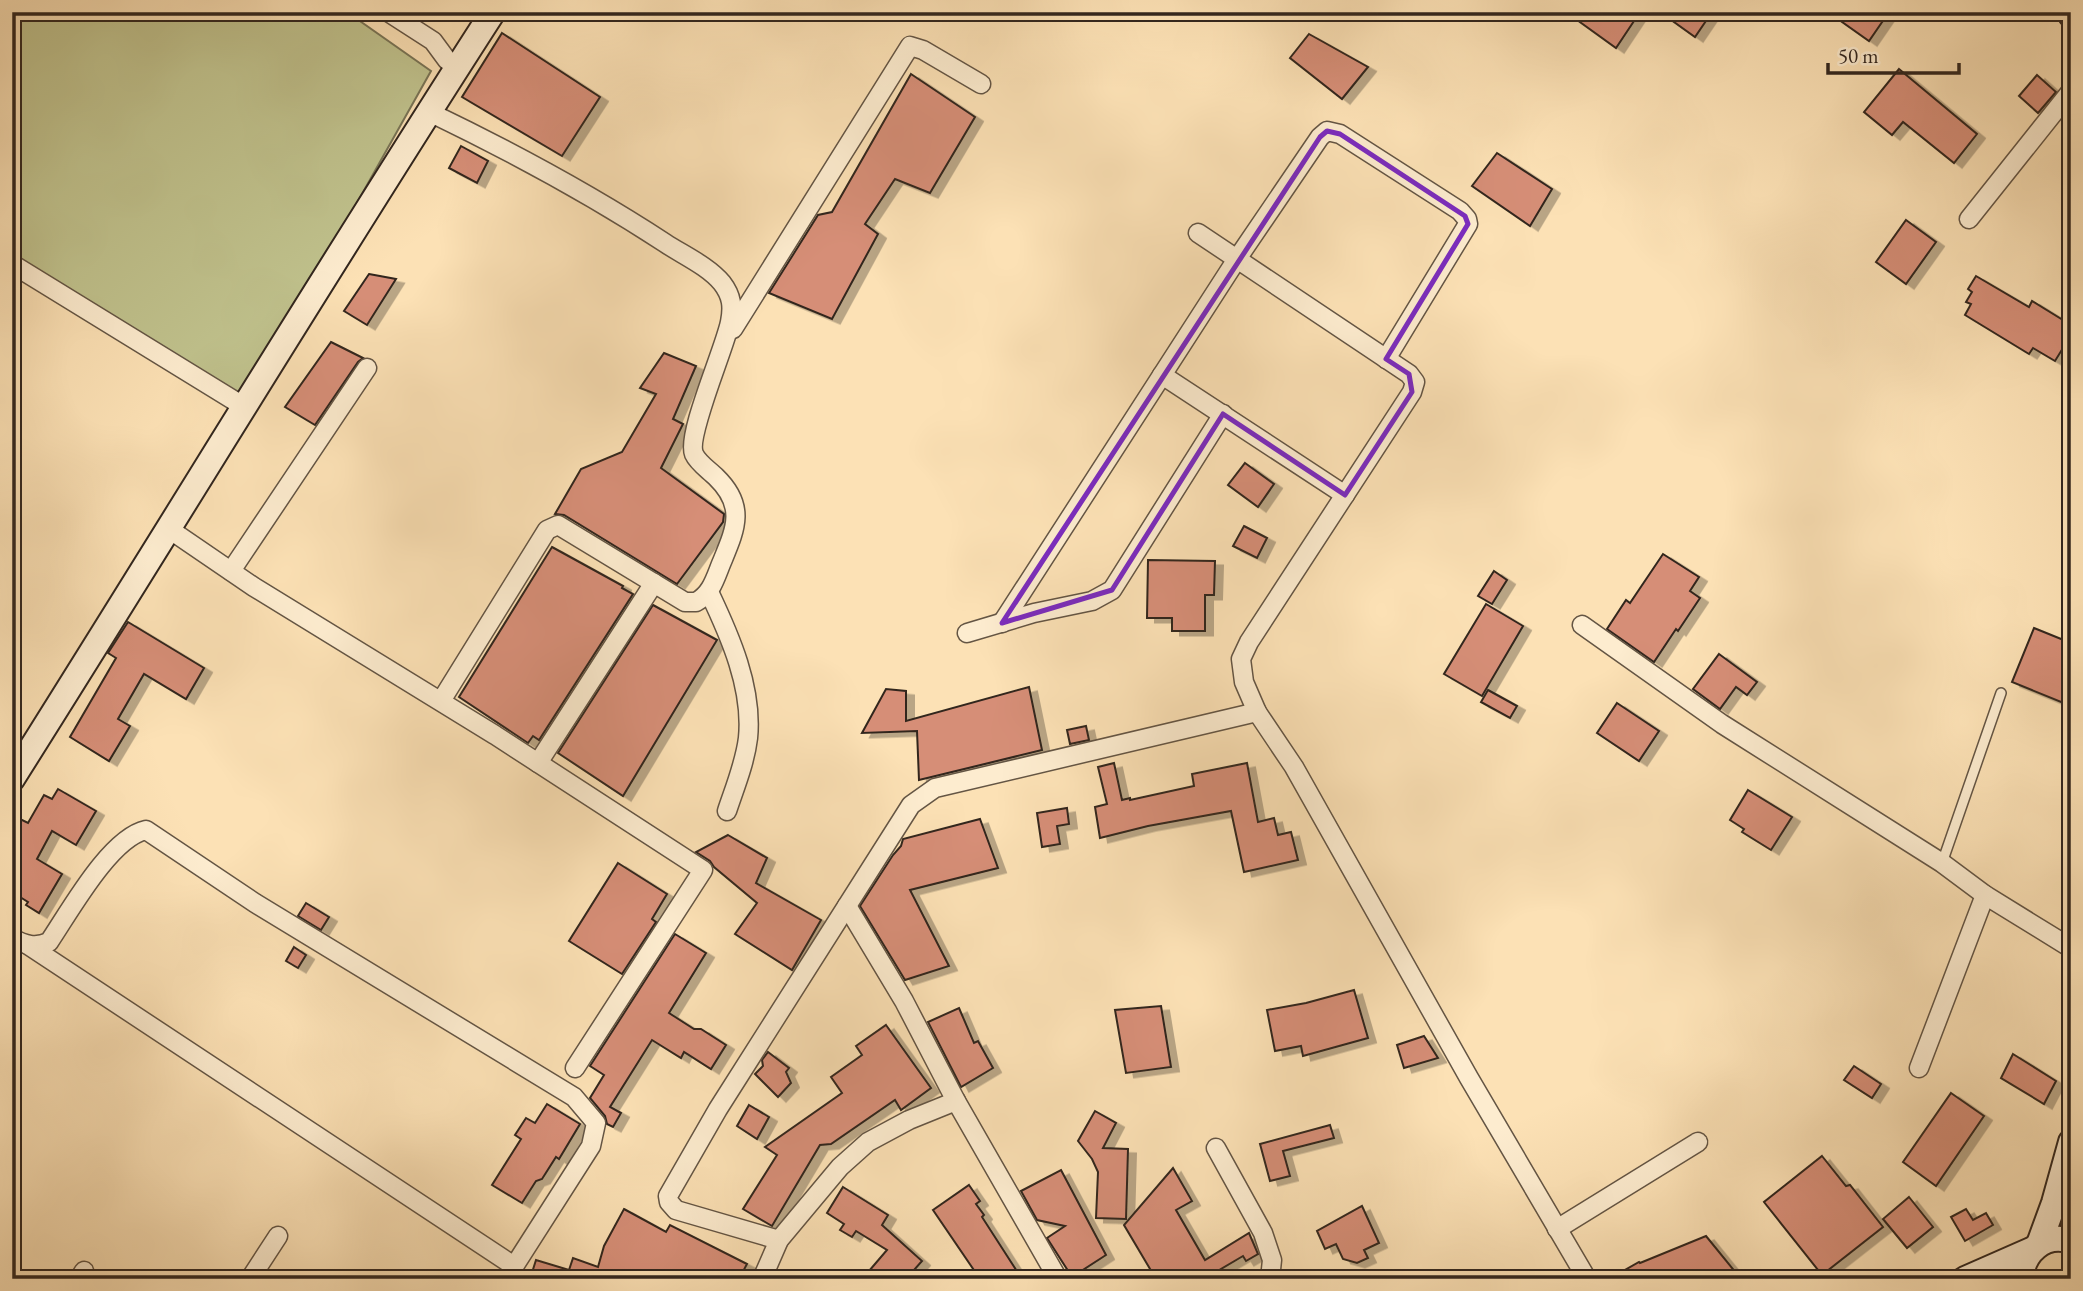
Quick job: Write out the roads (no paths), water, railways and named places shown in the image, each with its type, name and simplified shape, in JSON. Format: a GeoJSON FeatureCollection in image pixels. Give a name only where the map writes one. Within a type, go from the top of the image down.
{"type":"FeatureCollection","features":[{"type":"Feature","properties":{"kind":"main road"},"geometry":{"type":"LineString","coordinates":[[12,779],[243,406],[493,12]]}},
{"type":"Feature","properties":{"kind":"main road"},"geometry":{"type":"LineString","coordinates":[[2021,1279],[2022,1267],[2035,1247],[2054,1203],[2071,1142]]}},
{"type":"Feature","properties":{"kind":"main road"},"geometry":{"type":"LineString","coordinates":[[1965,1279],[2056,1239],[2071,1241]]}},
{"type":"Feature","properties":{"kind":"street"},"geometry":{"type":"LineString","coordinates":[[388,12],[433,41],[447,60],[457,67]]}},
{"type":"Feature","properties":{"kind":"street"},"geometry":{"type":"LineString","coordinates":[[727,338],[910,46],[923,50],[981,84]]}},
{"type":"Feature","properties":{"kind":"street"},"geometry":{"type":"LineString","coordinates":[[1969,219],[2071,91]]}},
{"type":"Feature","properties":{"kind":"street"},"geometry":{"type":"LineString","coordinates":[[429,112],[498,145],[637,225],[721,281],[733,307],[727,338],[698,421],[693,449],[698,460],[719,480],[733,502],[737,517],[734,533],[709,592],[696,602],[685,602],[558,525],[552,526],[441,701]]}},
{"type":"Feature","properties":{"kind":"street"},"geometry":{"type":"LineString","coordinates":[[1002,623],[1237,258],[1320,137],[1327,131],[1340,134],[1460,211],[1468,224],[1386,359]]}},
{"type":"Feature","properties":{"kind":"street"},"geometry":{"type":"LineString","coordinates":[[1198,233],[1409,374],[1415,382],[1412,392],[1262,621],[1241,659],[1244,682],[1257,712],[1294,767],[1587,1279]]}},
{"type":"Feature","properties":{"kind":"street"},"geometry":{"type":"LineString","coordinates":[[12,264],[243,406]]}},
{"type":"Feature","properties":{"kind":"street"},"geometry":{"type":"LineString","coordinates":[[231,571],[367,368]]}},
{"type":"Feature","properties":{"kind":"street"},"geometry":{"type":"LineString","coordinates":[[1162,375],[1345,495]]}},
{"type":"Feature","properties":{"kind":"street"},"geometry":{"type":"LineString","coordinates":[[967,633],[1092,601],[1112,590],[1223,414]]}},
{"type":"Feature","properties":{"kind":"street"},"geometry":{"type":"LineString","coordinates":[[169,529],[703,870],[575,1068]]}},
{"type":"Feature","properties":{"kind":"street"},"geometry":{"type":"LineString","coordinates":[[538,763],[654,583]]}},
{"type":"Feature","properties":{"kind":"street"},"geometry":{"type":"LineString","coordinates":[[709,592],[733,642],[748,711],[744,761],[727,811]]}},
{"type":"Feature","properties":{"kind":"street"},"geometry":{"type":"LineString","coordinates":[[1582,625],[1722,724],[2071,948]]}},
{"type":"Feature","properties":{"kind":"street"},"geometry":{"type":"LineString","coordinates":[[779,1240],[676,1210],[669,1202],[668,1196],[718,1109],[911,805],[935,788],[1257,712]]}},
{"type":"Feature","properties":{"kind":"street"},"geometry":{"type":"LineString","coordinates":[[146,831],[256,903],[574,1097],[596,1123],[591,1146],[510,1272],[20,942],[41,946],[49,942],[109,855],[123,840],[137,832],[146,831]]}},
{"type":"Feature","properties":{"kind":"street"},"geometry":{"type":"LineString","coordinates":[[1919,1068],[1985,895]]}},
{"type":"Feature","properties":{"kind":"street"},"geometry":{"type":"LineString","coordinates":[[847,906],[904,1001],[956,1101],[1058,1279]]}},
{"type":"Feature","properties":{"kind":"street"},"geometry":{"type":"LineString","coordinates":[[762,1279],[779,1240],[840,1167],[868,1142],[909,1120],[956,1101]]}},
{"type":"Feature","properties":{"kind":"street"},"geometry":{"type":"LineString","coordinates":[[1558,1228],[1698,1142]]}},
{"type":"Feature","properties":{"kind":"street"},"geometry":{"type":"LineString","coordinates":[[1216,1148],[1263,1233],[1272,1260],[1270,1279]]}},
{"type":"Feature","properties":{"kind":"street"},"geometry":{"type":"LineString","coordinates":[[250,1279],[278,1236]]}},
{"type":"Feature","properties":{"kind":"lane"},"geometry":{"type":"LineString","coordinates":[[1942,863],[2001,693]]}}]}
